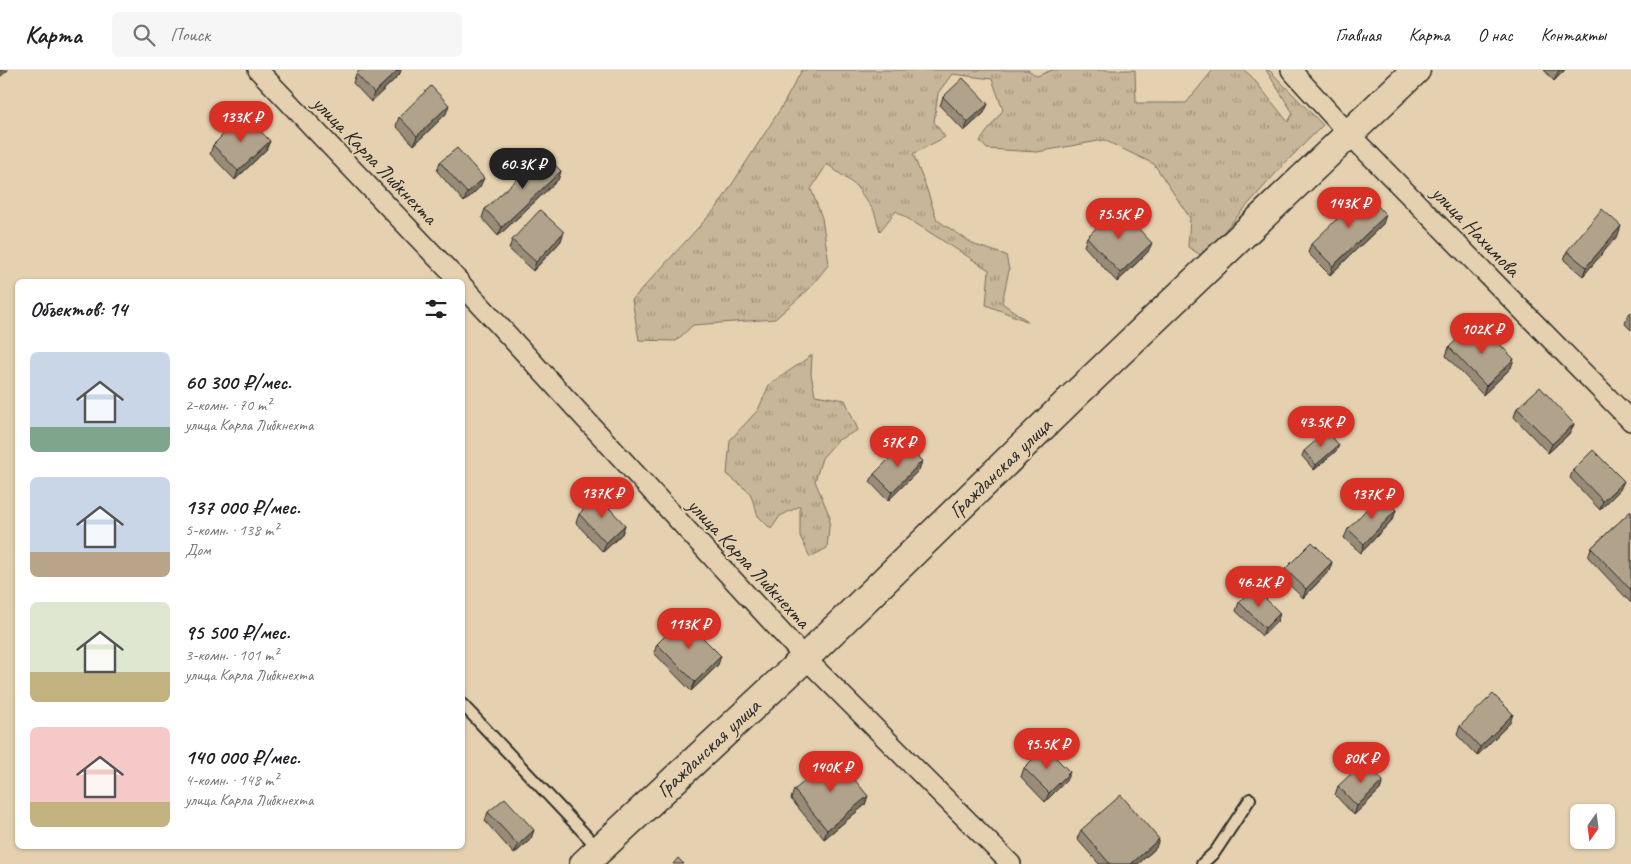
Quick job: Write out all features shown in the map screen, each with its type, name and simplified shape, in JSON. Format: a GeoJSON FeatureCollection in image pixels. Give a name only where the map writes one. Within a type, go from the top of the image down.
{"type":"FeatureCollection","features":[{"type":"Feature","properties":{"kind":"street","name":"улица Карла Либкнехта"},"geometry":{"type":"LineString","coordinates":[[258,70],[457,279]]}},
{"type":"Feature","properties":{"kind":"street","name":"улица Нахимова"},"geometry":{"type":"LineString","coordinates":[[1291,70],[1349,134],[1631,421]]}},
{"type":"Feature","properties":{"kind":"street","name":"Гражданская улица"},"geometry":{"type":"LineString","coordinates":[[592,857],[805,658],[1076,394],[1416,70]]}},
{"type":"Feature","properties":{"kind":"street","name":"улица Карла Либкнехта"},"geometry":{"type":"LineString","coordinates":[[465,288],[805,658],[1011,864]]}},
{"type":"Feature","properties":{"kind":"lane"},"geometry":{"type":"LineString","coordinates":[[465,708],[592,857]]}},
{"type":"Feature","properties":{"kind":"lane"},"geometry":{"type":"LineString","coordinates":[[1202,864],[1214,852],[1250,799]]}},
{"type":"Feature","properties":{"kind":"green space"},"geometry":{"type":"Polygon","coordinates":[[[802,70],[1028,70],[1037,76],[1052,70],[1135,70],[1136,103],[1186,103],[1213,70],[1244,70],[1252,77],[1288,122],[1293,113],[1266,70],[1269,70],[1323,125],[1284,164],[1202,256],[1188,247],[1190,218],[1154,164],[1104,140],[1037,152],[987,149],[980,141],[1003,110],[992,79],[952,74],[938,93],[934,122],[945,137],[913,154],[937,220],[975,245],[1006,255],[1009,270],[1002,303],[1029,322],[986,305],[989,270],[896,211],[880,231],[874,211],[856,186],[827,164],[811,189],[822,218],[829,264],[809,289],[775,319],[693,325],[676,341],[639,340],[632,300],[718,206],[781,108],[802,70]]]}},
{"type":"Feature","properties":{"kind":"green space"},"geometry":{"type":"Polygon","coordinates":[[[812,355],[811,374],[815,395],[845,400],[858,430],[838,440],[822,458],[815,481],[830,517],[827,548],[810,557],[800,536],[800,506],[780,516],[771,529],[758,516],[750,493],[727,474],[730,440],[758,410],[769,385],[812,355]]]}},
{"type":"Feature","properties":{"kind":"building"},"geometry":{"type":"Polygon","coordinates":[[[360,70],[398,70],[374,93],[356,74],[360,70]]]}},
{"type":"Feature","properties":{"kind":"building"},"geometry":{"type":"Polygon","coordinates":[[[963,78],[988,104],[968,122],[943,97],[963,78]]]}},
{"type":"Feature","properties":{"kind":"building"},"geometry":{"type":"Polygon","coordinates":[[[431,86],[449,105],[417,136],[399,117],[431,86]]]}},
{"type":"Feature","properties":{"kind":"building"},"geometry":{"type":"Polygon","coordinates":[[[244,114],[270,141],[238,171],[213,145],[244,114]]]}},
{"type":"Feature","properties":{"kind":"building"},"geometry":{"type":"Polygon","coordinates":[[[457,148],[484,178],[467,193],[440,162],[457,148]]]}},
{"type":"Feature","properties":{"kind":"building"},"geometry":{"type":"Polygon","coordinates":[[[544,154],[561,171],[502,227],[485,209],[544,154]]]}},
{"type":"Feature","properties":{"kind":"building"},"geometry":{"type":"Polygon","coordinates":[[[1365,192],[1386,215],[1333,266],[1311,244],[1365,192]]]}},
{"type":"Feature","properties":{"kind":"building"},"geometry":{"type":"Polygon","coordinates":[[[1118,207],[1152,243],[1120,273],[1087,237],[1118,207]]]}},
{"type":"Feature","properties":{"kind":"building"},"geometry":{"type":"Polygon","coordinates":[[[1602,209],[1621,226],[1586,267],[1567,251],[1602,209]]]}},
{"type":"Feature","properties":{"kind":"building"},"geometry":{"type":"Polygon","coordinates":[[[540,210],[564,232],[536,262],[512,240],[540,210]]]}},
{"type":"Feature","properties":{"kind":"building"},"geometry":{"type":"Polygon","coordinates":[[[1484,328],[1514,359],[1486,386],[1449,347],[1468,329],[1476,337],[1484,328]]]}},
{"type":"Feature","properties":{"kind":"building"},"geometry":{"type":"Polygon","coordinates":[[[1540,387],[1574,424],[1552,444],[1517,408],[1540,387]]]}},
{"type":"Feature","properties":{"kind":"building"},"geometry":{"type":"Polygon","coordinates":[[[1327,431],[1339,445],[1316,465],[1304,451],[1327,431]]]}},
{"type":"Feature","properties":{"kind":"building"},"geometry":{"type":"Polygon","coordinates":[[[904,444],[922,461],[892,492],[874,474],[904,444]]]}},
{"type":"Feature","properties":{"kind":"building"},"geometry":{"type":"Polygon","coordinates":[[[1593,450],[1624,481],[1603,501],[1573,470],[1593,450]]]}},
{"type":"Feature","properties":{"kind":"building"},"geometry":{"type":"Polygon","coordinates":[[[1380,495],[1396,510],[1364,544],[1348,529],[1380,495]]]}},
{"type":"Feature","properties":{"kind":"building"},"geometry":{"type":"Polygon","coordinates":[[[598,496],[625,525],[606,543],[579,514],[598,496]]]}},
{"type":"Feature","properties":{"kind":"building"},"geometry":{"type":"Polygon","coordinates":[[[1631,511],[1631,590],[1591,548],[1631,511]]]}},
{"type":"Feature","properties":{"kind":"building"},"geometry":{"type":"Polygon","coordinates":[[[1312,542],[1332,562],[1306,589],[1285,569],[1312,542]]]}},
{"type":"Feature","properties":{"kind":"building"},"geometry":{"type":"Polygon","coordinates":[[[1254,587],[1280,613],[1265,628],[1239,602],[1254,587]]]}},
{"type":"Feature","properties":{"kind":"building"},"geometry":{"type":"Polygon","coordinates":[[[683,618],[721,656],[695,682],[657,644],[683,618]]]}},
{"type":"Feature","properties":{"kind":"building"},"geometry":{"type":"Polygon","coordinates":[[[1493,694],[1513,714],[1480,747],[1460,726],[1493,694]]]}},
{"type":"Feature","properties":{"kind":"building"},"geometry":{"type":"Polygon","coordinates":[[[1045,747],[1070,772],[1049,793],[1024,768],[1045,747]]]}},
{"type":"Feature","properties":{"kind":"building"},"geometry":{"type":"Polygon","coordinates":[[[835,756],[868,796],[827,830],[794,790],[835,756]]]}},
{"type":"Feature","properties":{"kind":"building"},"geometry":{"type":"Polygon","coordinates":[[[1365,761],[1383,781],[1357,806],[1338,786],[1365,761]]]}},
{"type":"Feature","properties":{"kind":"building"},"geometry":{"type":"Polygon","coordinates":[[[1121,795],[1159,839],[1131,864],[1110,864],[1081,830],[1121,795]]]}},
{"type":"Feature","properties":{"kind":"building"},"geometry":{"type":"Polygon","coordinates":[[[505,798],[534,830],[518,845],[488,812],[505,798]]]}},
{"type":"Feature","properties":{"kind":"building"},"geometry":{"type":"Polygon","coordinates":[[[678,858],[684,864],[673,864],[678,858]]]}}]}
